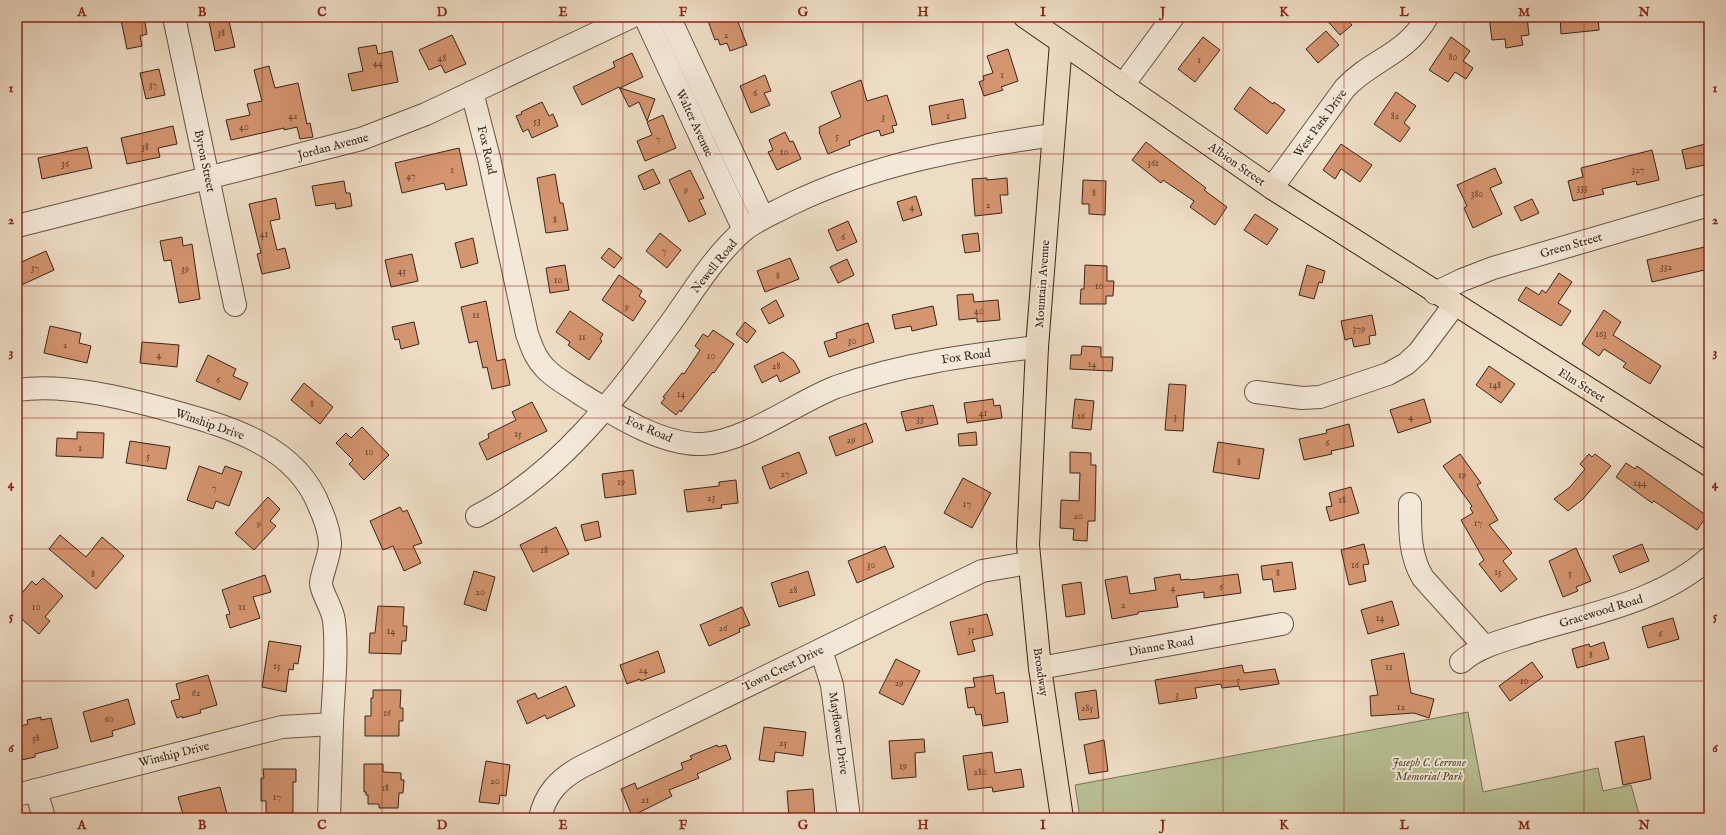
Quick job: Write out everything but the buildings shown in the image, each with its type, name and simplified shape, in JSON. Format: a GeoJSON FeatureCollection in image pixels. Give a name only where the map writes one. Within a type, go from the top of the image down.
{"type":"FeatureCollection","features":[{"type":"Feature","properties":{"kind":"main road","name":"Albion Street"},"geometry":{"type":"LineString","coordinates":[[1024,17],[1272,188],[1454,304]]}},
{"type":"Feature","properties":{"kind":"main road","name":"Mountain Avenue"},"geometry":{"type":"LineString","coordinates":[[1028,526],[1037,347],[1061,43]]}},
{"type":"Feature","properties":{"kind":"main road","name":"Elm Street"},"geometry":{"type":"LineString","coordinates":[[1454,304],[1709,465]]}},
{"type":"Feature","properties":{"kind":"main road","name":"Broadway"},"geometry":{"type":"LineString","coordinates":[[1028,526],[1028,563],[1040,668],[1062,818]]}},
{"type":"Feature","properties":{"kind":"street","name":"Byron Street"},"geometry":{"type":"LineString","coordinates":[[174,17],[235,305]]}},
{"type":"Feature","properties":{"kind":"street","name":"Jordan Avenue"},"geometry":{"type":"LineString","coordinates":[[17,226],[361,138],[408,122],[631,17]]}},
{"type":"Feature","properties":{"kind":"street","name":"Walter Avenue"},"geometry":{"type":"LineString","coordinates":[[645,17],[744,230]]}},
{"type":"Feature","properties":{"kind":"street","name":"Walter Avenue"},"geometry":{"type":"LineString","coordinates":[[669,17],[763,218]]}},
{"type":"Feature","properties":{"kind":"street"},"geometry":{"type":"LineString","coordinates":[[1123,85],[1173,17]]}},
{"type":"Feature","properties":{"kind":"street","name":"West Park Drive"},"geometry":{"type":"LineString","coordinates":[[1272,188],[1345,88],[1357,76],[1404,46],[1414,37],[1427,17]]}},
{"type":"Feature","properties":{"kind":"street","name":"Fox Road"},"geometry":{"type":"LineString","coordinates":[[472,92],[489,158],[528,334],[534,354],[544,368],[555,377],[605,409],[654,434],[687,443],[704,444],[740,434],[821,393],[878,374],[949,358],[1037,347]]}},
{"type":"Feature","properties":{"kind":"street","name":"Newell Road"},"geometry":{"type":"LineString","coordinates":[[477,516],[506,500],[543,471],[605,409],[708,271],[744,230],[763,218],[839,183],[890,166],[990,144],[1053,135]]}},
{"type":"Feature","properties":{"kind":"street","name":"Green Street"},"geometry":{"type":"LineString","coordinates":[[1435,293],[1462,280],[1498,266],[1709,205]]}},
{"type":"Feature","properties":{"kind":"street"},"geometry":{"type":"LineString","coordinates":[[1256,392],[1302,398],[1320,397],[1388,374],[1406,364],[1419,352],[1454,304]]}},
{"type":"Feature","properties":{"kind":"street","name":"Winship Drive"},"geometry":{"type":"LineString","coordinates":[[17,390],[36,389],[90,393],[130,400],[214,423],[239,432],[278,453],[304,477],[318,501],[328,530],[330,543],[329,557],[321,585],[331,608],[334,621],[329,818]]}},
{"type":"Feature","properties":{"kind":"street"},"geometry":{"type":"LineString","coordinates":[[1410,504],[1412,549],[1418,569],[1426,582],[1485,647]]}},
{"type":"Feature","properties":{"kind":"street","name":"Gracewood Road"},"geometry":{"type":"LineString","coordinates":[[1461,662],[1472,653],[1485,647],[1659,592],[1691,573],[1709,558]]}},
{"type":"Feature","properties":{"kind":"street","name":"Town Crest Drive"},"geometry":{"type":"LineString","coordinates":[[540,818],[548,795],[563,778],[580,767],[982,571],[1028,563]]}},
{"type":"Feature","properties":{"kind":"street","name":"Dianne Road"},"geometry":{"type":"LineString","coordinates":[[1040,668],[1282,624]]}},
{"type":"Feature","properties":{"kind":"street","name":"Mayflower Drive"},"geometry":{"type":"LineString","coordinates":[[821,650],[832,685],[849,818]]}},
{"type":"Feature","properties":{"kind":"street","name":"Winship Drive"},"geometry":{"type":"LineString","coordinates":[[26,792],[276,728],[332,724]]}},
{"type":"Feature","properties":{"kind":"street"},"geometry":{"type":"LineString","coordinates":[[26,792],[44,818]]}},
{"type":"Feature","properties":{"kind":"green space","name":"Joseph C. Cerrone Memorial Park"},"geometry":{"type":"Polygon","coordinates":[[[1468,712],[1483,792],[1598,768],[1603,791],[1631,785],[1640,818],[1080,818],[1075,785],[1468,712]]]}},
{"type":"Feature","properties":{"kind":"green space"},"geometry":{"type":"Polygon","coordinates":[[[977,814],[1014,816],[1019,818],[957,818],[962,815],[977,814]]]}}]}
